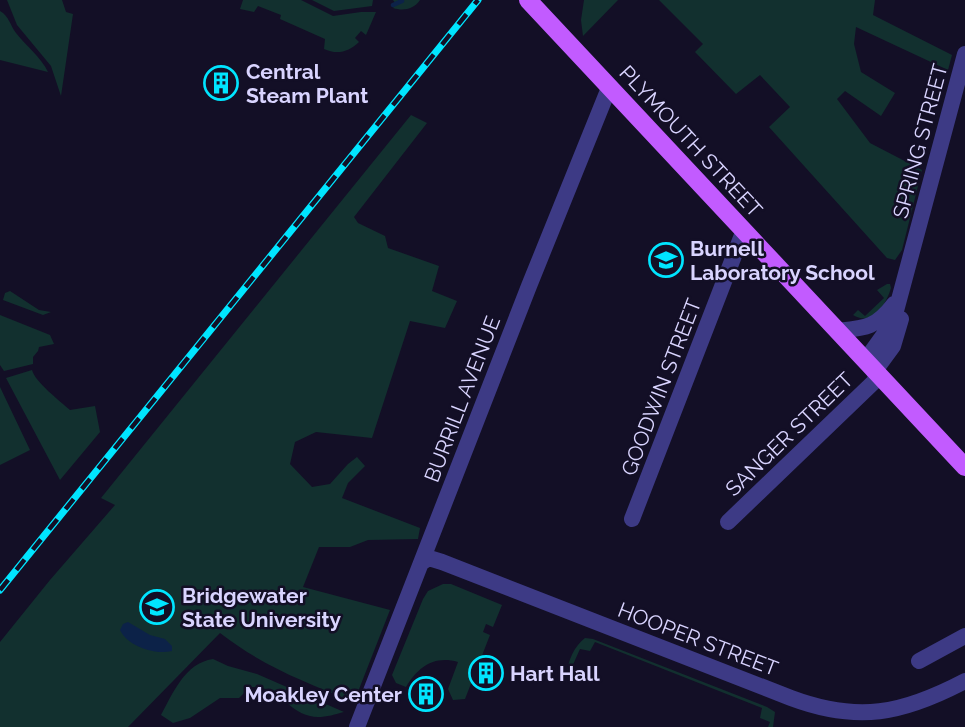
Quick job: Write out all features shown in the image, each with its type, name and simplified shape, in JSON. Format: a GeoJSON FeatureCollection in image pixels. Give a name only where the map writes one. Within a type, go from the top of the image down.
{"type":"FeatureCollection","features":[{"type":"Feature","properties":{"kind":"main road","name":"PLYMOUTH STREET"},"geometry":{"type":"LineString","coordinates":[[528,0],[965,467]]}},
{"type":"Feature","properties":{"kind":"street","name":"SPRING STREET"},"geometry":{"type":"LineString","coordinates":[[873,370],[903,286],[965,54]]}},
{"type":"Feature","properties":{"kind":"street","name":"BURRILL AVENUE"},"geometry":{"type":"LineString","coordinates":[[357,727],[609,88]]}},
{"type":"Feature","properties":{"kind":"street","name":"GOODWIN STREET"},"geometry":{"type":"LineString","coordinates":[[632,519],[744,230]]}},
{"type":"Feature","properties":{"kind":"street"},"geometry":{"type":"LineString","coordinates":[[837,331],[877,323],[903,286]]}},
{"type":"Feature","properties":{"kind":"street","name":"SANGER STREET"},"geometry":{"type":"LineString","coordinates":[[727,522],[873,370]]}},
{"type":"Feature","properties":{"kind":"street","name":"HOOPER STREET"},"geometry":{"type":"LineString","coordinates":[[421,563],[429,558],[442,562],[813,706],[870,714],[923,699],[965,681]]}},
{"type":"Feature","properties":{"kind":"street"},"geometry":{"type":"LineString","coordinates":[[919,661],[965,636]]}},
{"type":"Feature","properties":{"kind":"street"},"geometry":{"type":"LineString","coordinates":[[923,699],[965,687]]}},
{"type":"Feature","properties":{"kind":"green space"},"geometry":{"type":"Polygon","coordinates":[[[7,0],[62,0],[66,12],[73,14],[61,96],[51,66],[17,25],[7,0]]]}},
{"type":"Feature","properties":{"kind":"green space"},"geometry":{"type":"Polygon","coordinates":[[[243,0],[301,0],[333,16],[376,12],[366,35],[361,31],[355,38],[359,42],[347,50],[334,52],[324,49],[325,39],[280,19],[281,15],[258,6],[254,12],[240,9],[243,0]]]}},
{"type":"Feature","properties":{"kind":"green space"},"geometry":{"type":"Polygon","coordinates":[[[312,0],[373,0],[372,6],[334,11],[312,0]]]}},
{"type":"Feature","properties":{"kind":"green space"},"geometry":{"type":"Polygon","coordinates":[[[393,0],[420,0],[411,8],[404,9],[393,8],[396,4],[393,0]]]}},
{"type":"Feature","properties":{"kind":"green space"},"geometry":{"type":"Polygon","coordinates":[[[584,0],[618,0],[583,36],[581,20],[584,0]]]}},
{"type":"Feature","properties":{"kind":"green space"},"geometry":{"type":"Polygon","coordinates":[[[659,0],[875,0],[873,15],[952,55],[948,70],[856,27],[854,44],[861,72],[895,93],[881,116],[845,91],[837,99],[870,143],[922,170],[902,250],[895,260],[887,258],[769,127],[790,107],[760,75],[736,94],[695,52],[703,44],[659,0]]]}},
{"type":"Feature","properties":{"kind":"green space"},"geometry":{"type":"Polygon","coordinates":[[[0,11],[5,15],[48,72],[0,60],[0,11]]]}},
{"type":"Feature","properties":{"kind":"green space"},"geometry":{"type":"Polygon","coordinates":[[[411,115],[427,123],[354,217],[358,223],[385,236],[388,248],[439,266],[432,291],[457,301],[445,328],[410,321],[372,438],[316,432],[295,442],[290,464],[312,487],[330,484],[357,457],[365,466],[348,483],[342,498],[420,528],[418,539],[368,540],[350,547],[319,547],[303,587],[390,610],[354,702],[268,664],[220,633],[128,727],[0,727],[0,642],[115,505],[101,498],[411,115]]]}},
{"type":"Feature","properties":{"kind":"green space"},"geometry":{"type":"Polygon","coordinates":[[[890,284],[891,288],[886,301],[877,312],[866,318],[853,315],[858,310],[865,316],[884,298],[877,290],[890,284]]]}},
{"type":"Feature","properties":{"kind":"green space"},"geometry":{"type":"Polygon","coordinates":[[[10,291],[39,310],[51,312],[43,315],[3,300],[5,293],[10,291]]]}},
{"type":"Feature","properties":{"kind":"green space"},"geometry":{"type":"Polygon","coordinates":[[[0,315],[50,335],[54,344],[39,347],[33,357],[33,364],[4,371],[0,365],[0,315]]]}},
{"type":"Feature","properties":{"kind":"green space"},"geometry":{"type":"Polygon","coordinates":[[[32,370],[43,386],[70,410],[95,406],[100,432],[60,480],[6,378],[32,370]]]}},
{"type":"Feature","properties":{"kind":"green space"},"geometry":{"type":"Polygon","coordinates":[[[0,387],[30,450],[0,465],[0,387]]]}},
{"type":"Feature","properties":{"kind":"green space"},"geometry":{"type":"Polygon","coordinates":[[[443,584],[451,584],[502,605],[493,627],[486,624],[483,632],[490,635],[465,699],[453,700],[448,689],[458,662],[441,660],[428,664],[421,668],[406,687],[396,683],[392,675],[423,599],[428,591],[443,584]]]}},
{"type":"Feature","properties":{"kind":"green space"},"geometry":{"type":"Polygon","coordinates":[[[585,638],[767,707],[775,712],[773,727],[768,727],[770,722],[760,718],[762,708],[595,642],[590,651],[580,649],[567,678],[572,656],[585,638]]]}},
{"type":"Feature","properties":{"kind":"green space"},"geometry":{"type":"Polygon","coordinates":[[[213,659],[257,674],[344,712],[322,717],[310,716],[294,709],[269,690],[250,687],[239,698],[220,698],[190,718],[173,723],[161,715],[187,673],[195,666],[213,659]]]}},
{"type":"Feature","properties":{"kind":"water"},"geometry":{"type":"Polygon","coordinates":[[[128,622],[150,635],[165,639],[172,646],[172,651],[151,651],[129,641],[120,630],[123,624],[128,622]]]}},
{"type":"Feature","properties":{"kind":"waterway"},"geometry":{"type":"LineString","coordinates":[[393,5],[402,1]]}},
{"type":"Feature","properties":{"kind":"railway"},"geometry":{"type":"LineString","coordinates":[[0,590],[478,0]]}},
{"type":"Feature","properties":{"kind":"place","name":"Central Steam Plant"},"geometry":{"type":"Point","coordinates":[221,83]}},
{"type":"Feature","properties":{"kind":"place","name":"Burnell Laboratory School"},"geometry":{"type":"Point","coordinates":[666,260]}},
{"type":"Feature","properties":{"kind":"place","name":"Bridgewater State University"},"geometry":{"type":"Point","coordinates":[157,607]}},
{"type":"Feature","properties":{"kind":"place","name":"Hart Hall"},"geometry":{"type":"Point","coordinates":[486,673]}},
{"type":"Feature","properties":{"kind":"place","name":"Moakley Center"},"geometry":{"type":"Point","coordinates":[426,694]}}]}
